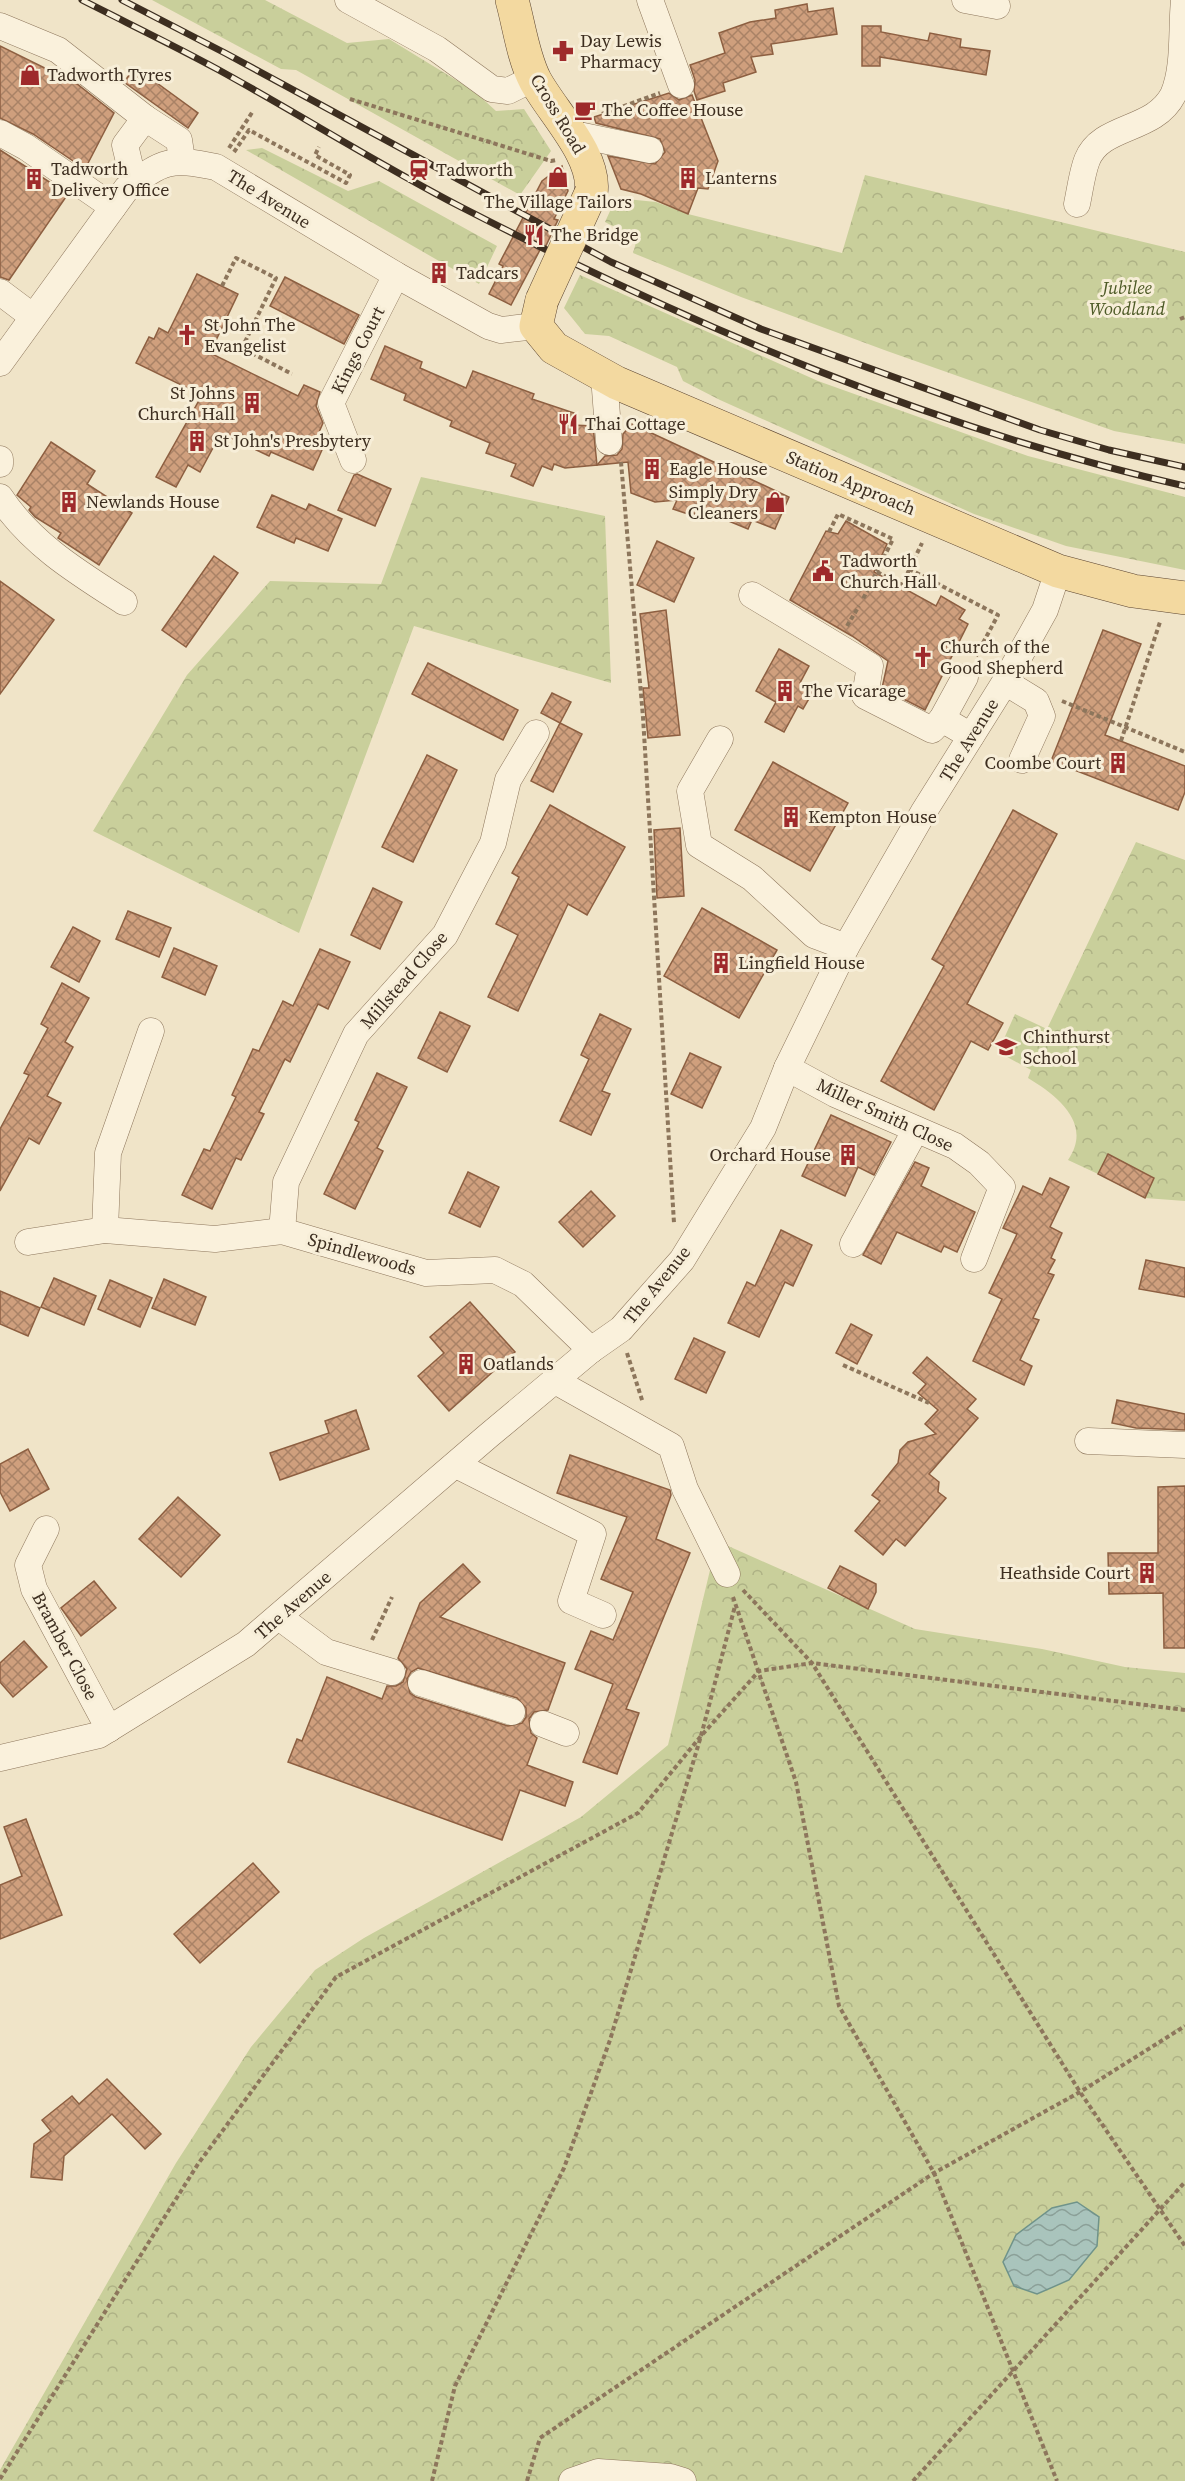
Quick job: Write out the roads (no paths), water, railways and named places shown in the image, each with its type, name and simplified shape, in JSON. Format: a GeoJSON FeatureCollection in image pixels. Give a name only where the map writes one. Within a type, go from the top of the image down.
{"type":"FeatureCollection","features":[{"type":"Feature","properties":{"kind":"main road","name":"Cross Road"},"geometry":{"type":"LineString","coordinates":[[512,0],[534,78],[589,169],[591,193],[539,313]]}},
{"type":"Feature","properties":{"kind":"main road","name":"Station Approach"},"geometry":{"type":"LineString","coordinates":[[539,313],[554,348],[604,376],[1058,571],[1133,591],[1177,597]]}},
{"type":"Feature","properties":{"kind":"street"},"geometry":{"type":"LineString","coordinates":[[348,0],[437,49],[492,89],[508,92],[534,78]]}},
{"type":"Feature","properties":{"kind":"street"},"geometry":{"type":"LineString","coordinates":[[650,0],[681,85]]}},
{"type":"Feature","properties":{"kind":"street"},"geometry":{"type":"LineString","coordinates":[[965,0],[997,6]]}},
{"type":"Feature","properties":{"kind":"street"},"geometry":{"type":"LineString","coordinates":[[1077,204],[1088,159],[1095,147],[1106,139],[1149,121],[1173,95],[1179,73],[1184,0]]}},
{"type":"Feature","properties":{"kind":"street"},"geometry":{"type":"LineString","coordinates":[[0,26],[57,50],[145,118],[179,140],[182,160]]}},
{"type":"Feature","properties":{"kind":"street"},"geometry":{"type":"LineString","coordinates":[[134,183],[125,145],[145,118]]}},
{"type":"Feature","properties":{"kind":"street"},"geometry":{"type":"LineString","coordinates":[[0,133],[46,160],[113,207]]}},
{"type":"Feature","properties":{"kind":"street"},"geometry":{"type":"LineString","coordinates":[[572,138],[650,150]]}},
{"type":"Feature","properties":{"kind":"street","name":"The Avenue"},"geometry":{"type":"LineString","coordinates":[[0,363],[113,207],[134,183],[153,168],[182,160],[219,168],[396,275],[488,326],[501,330],[539,313]]}},
{"type":"Feature","properties":{"kind":"street","name":"Kings Court"},"geometry":{"type":"LineString","coordinates":[[353,460],[331,403],[396,275]]}},
{"type":"Feature","properties":{"kind":"street"},"geometry":{"type":"LineString","coordinates":[[0,292],[32,316]]}},
{"type":"Feature","properties":{"kind":"street"},"geometry":{"type":"LineString","coordinates":[[604,376],[614,446]]}},
{"type":"Feature","properties":{"kind":"street"},"geometry":{"type":"LineString","coordinates":[[0,497],[14,518],[60,561],[124,602]]}},
{"type":"Feature","properties":{"kind":"street","name":"The Avenue"},"geometry":{"type":"LineString","coordinates":[[0,1758],[99,1735],[246,1644],[557,1382],[591,1350],[621,1329],[682,1260],[763,1128],[787,1068],[846,947],[1005,682],[1044,610],[1058,571]]}},
{"type":"Feature","properties":{"kind":"street"},"geometry":{"type":"LineString","coordinates":[[752,596],[870,666],[865,696],[933,730],[942,719],[964,677]]}},
{"type":"Feature","properties":{"kind":"street"},"geometry":{"type":"LineString","coordinates":[[1005,682],[1036,701],[1042,716],[1022,760]]}},
{"type":"Feature","properties":{"kind":"street"},"geometry":{"type":"LineString","coordinates":[[942,719],[971,736]]}},
{"type":"Feature","properties":{"kind":"street","name":"Millstead Close"},"geometry":{"type":"LineString","coordinates":[[282,1231],[286,1182],[356,1034],[446,935],[493,843],[508,780],[536,733]]}},
{"type":"Feature","properties":{"kind":"street"},"geometry":{"type":"LineString","coordinates":[[720,739],[690,791],[699,845],[752,878],[814,935],[846,947]]}},
{"type":"Feature","properties":{"kind":"street"},"geometry":{"type":"LineString","coordinates":[[105,1230],[108,1153],[152,1031]]}},
{"type":"Feature","properties":{"kind":"street","name":"Miller Smith Close"},"geometry":{"type":"LineString","coordinates":[[787,1068],[835,1094],[915,1131],[955,1146],[979,1162],[1002,1187],[974,1259]]}},
{"type":"Feature","properties":{"kind":"street"},"geometry":{"type":"LineString","coordinates":[[853,1244],[915,1131]]}},
{"type":"Feature","properties":{"kind":"street","name":"Spindlewoods"},"geometry":{"type":"LineString","coordinates":[[28,1242],[105,1230],[215,1239],[282,1231],[426,1273],[495,1270],[523,1284],[591,1350]]}},
{"type":"Feature","properties":{"kind":"street"},"geometry":{"type":"LineString","coordinates":[[557,1382],[670,1446],[685,1489],[728,1574]]}},
{"type":"Feature","properties":{"kind":"street"},"geometry":{"type":"LineString","coordinates":[[1088,1441],[1185,1444]]}},
{"type":"Feature","properties":{"kind":"street"},"geometry":{"type":"LineString","coordinates":[[456,1465],[592,1533],[571,1601],[603,1615]]}},
{"type":"Feature","properties":{"kind":"street","name":"Bramber Close"},"geometry":{"type":"LineString","coordinates":[[46,1529],[28,1565],[34,1589],[109,1729]]}},
{"type":"Feature","properties":{"kind":"street"},"geometry":{"type":"LineString","coordinates":[[279,1617],[326,1652],[392,1672]]}},
{"type":"Feature","properties":{"kind":"street"},"geometry":{"type":"LineString","coordinates":[[421,1683],[512,1712]]}},
{"type":"Feature","properties":{"kind":"street"},"geometry":{"type":"LineString","coordinates":[[543,1724],[566,1732]]}},
{"type":"Feature","properties":{"kind":"street"},"geometry":{"type":"LineString","coordinates":[[572,2481],[598,2472],[670,2477],[683,2481]]}},
{"type":"Feature","properties":{"kind":"water"},"geometry":{"type":"Polygon","coordinates":[[[1077,2202],[1099,2217],[1097,2246],[1069,2280],[1037,2294],[1014,2286],[1003,2262],[1016,2235],[1052,2208],[1077,2202]]]}},
{"type":"Feature","properties":{"kind":"railway"},"geometry":{"type":"LineString","coordinates":[[82,0],[217,69],[461,207],[548,251],[724,332],[905,404],[997,435],[1185,486]]}},
{"type":"Feature","properties":{"kind":"railway"},"geometry":{"type":"LineString","coordinates":[[122,0],[225,53],[611,262],[761,329],[1040,430],[1109,450],[1185,467]]}},
{"type":"Feature","properties":{"kind":"place","name":"Day Lewis Pharmacy"},"geometry":{"type":"Point","coordinates":[563,51]}},
{"type":"Feature","properties":{"kind":"place","name":"Tadworth Tyres"},"geometry":{"type":"Point","coordinates":[30,75]}},
{"type":"Feature","properties":{"kind":"place","name":"The Coffee House"},"geometry":{"type":"Point","coordinates":[585,110]}},
{"type":"Feature","properties":{"kind":"place","name":"Tadworth"},"geometry":{"type":"Point","coordinates":[419,170]}},
{"type":"Feature","properties":{"kind":"place","name":"The Village Tailors"},"geometry":{"type":"Point","coordinates":[558,177]}},
{"type":"Feature","properties":{"kind":"place","name":"Lanterns"},"geometry":{"type":"Point","coordinates":[688,178]}},
{"type":"Feature","properties":{"kind":"place","name":"Tadworth Delivery Office"},"geometry":{"type":"Point","coordinates":[34,179]}},
{"type":"Feature","properties":{"kind":"place","name":"The Bridge"},"geometry":{"type":"Point","coordinates":[534,235]}},
{"type":"Feature","properties":{"kind":"place","name":"Tadcars"},"geometry":{"type":"Point","coordinates":[439,273]}},
{"type":"Feature","properties":{"kind":"place","name":"St John The Evangelist"},"geometry":{"type":"Point","coordinates":[187,335]}},
{"type":"Feature","properties":{"kind":"place","name":"St Johns Church Hall"},"geometry":{"type":"Point","coordinates":[252,403]}},
{"type":"Feature","properties":{"kind":"place","name":"Thai Cottage"},"geometry":{"type":"Point","coordinates":[568,424]}},
{"type":"Feature","properties":{"kind":"place","name":"St John's Presbytery"},"geometry":{"type":"Point","coordinates":[197,441]}},
{"type":"Feature","properties":{"kind":"place","name":"Eagle House"},"geometry":{"type":"Point","coordinates":[652,469]}},
{"type":"Feature","properties":{"kind":"place","name":"Newlands House"},"geometry":{"type":"Point","coordinates":[69,502]}},
{"type":"Feature","properties":{"kind":"place","name":"Simply Dry Cleaners"},"geometry":{"type":"Point","coordinates":[775,502]}},
{"type":"Feature","properties":{"kind":"place","name":"Tadworth Church Hall"},"geometry":{"type":"Point","coordinates":[823,571]}},
{"type":"Feature","properties":{"kind":"place","name":"Church of the Good Shepherd"},"geometry":{"type":"Point","coordinates":[923,657]}},
{"type":"Feature","properties":{"kind":"place","name":"The Vicarage"},"geometry":{"type":"Point","coordinates":[785,691]}},
{"type":"Feature","properties":{"kind":"place","name":"Coombe Court"},"geometry":{"type":"Point","coordinates":[1118,763]}},
{"type":"Feature","properties":{"kind":"place","name":"Kempton House"},"geometry":{"type":"Point","coordinates":[791,817]}},
{"type":"Feature","properties":{"kind":"place","name":"Lingfield House"},"geometry":{"type":"Point","coordinates":[721,963]}},
{"type":"Feature","properties":{"kind":"place","name":"Chinthurst School"},"geometry":{"type":"Point","coordinates":[1006,1047]}},
{"type":"Feature","properties":{"kind":"place","name":"Orchard House"},"geometry":{"type":"Point","coordinates":[848,1155]}},
{"type":"Feature","properties":{"kind":"place","name":"Oatlands"},"geometry":{"type":"Point","coordinates":[466,1364]}},
{"type":"Feature","properties":{"kind":"place","name":"Heathside Court"},"geometry":{"type":"Point","coordinates":[1147,1573]}},
{"type":"Feature","properties":{"kind":"park label","name":"Jubilee Woodland"},"geometry":{"type":"Point","coordinates":[1127,298]}}]}
